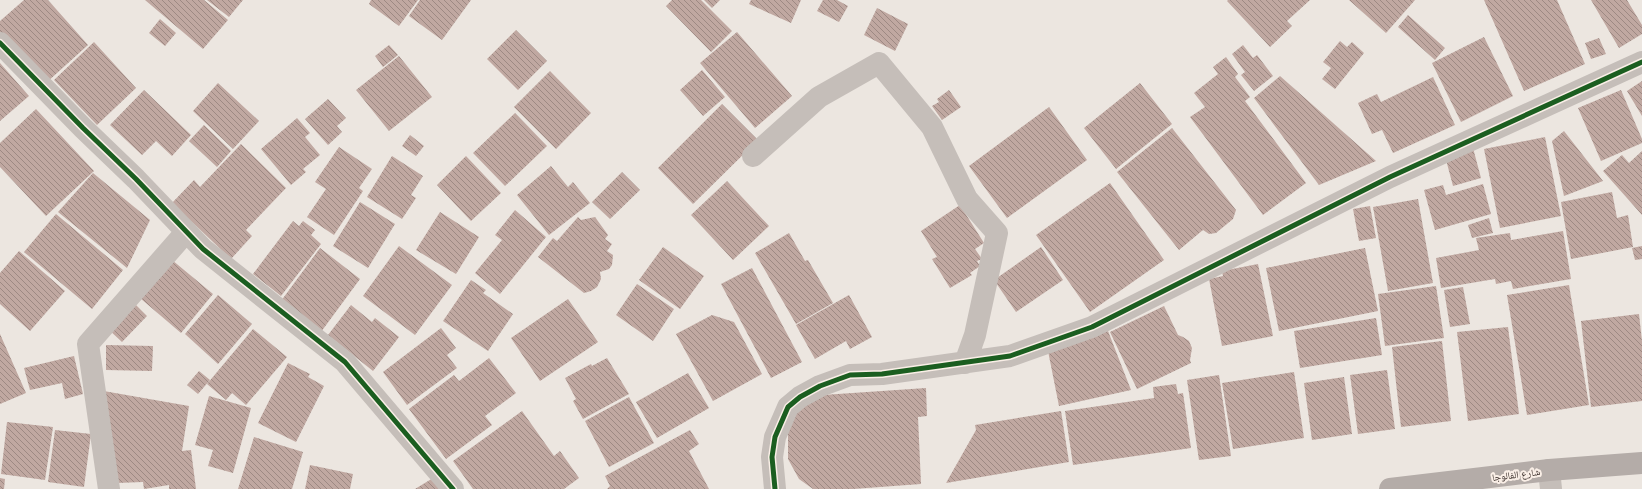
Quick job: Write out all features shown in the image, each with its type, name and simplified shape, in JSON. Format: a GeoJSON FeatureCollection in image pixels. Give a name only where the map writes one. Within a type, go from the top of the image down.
{"type":"FeatureCollection","features":[{"type":"Feature","properties":{"kind":"main road","name":"شارع الفالوجا"},"geometry":{"type":"LineString","coordinates":[[1390,489],[1550,480],[1642,463]]}},
{"type":"Feature","properties":{"kind":"street"},"geometry":{"type":"LineString","coordinates":[[0,43],[203,249],[345,362],[453,489]]}},
{"type":"Feature","properties":{"kind":"street"},"geometry":{"type":"LineString","coordinates":[[776,489],[772,457],[775,437],[788,407],[800,397],[820,386],[850,375],[882,374],[1010,356],[1092,327],[1390,177],[1642,62]]}},
{"type":"Feature","properties":{"kind":"street"},"geometry":{"type":"LineString","coordinates":[[753,156],[819,97],[879,63],[932,127],[967,199],[997,233],[975,335],[965,363]]}},
{"type":"Feature","properties":{"kind":"street"},"geometry":{"type":"LineString","coordinates":[[109,489],[88,344],[186,232]]}},
{"type":"Feature","properties":{"kind":"building"},"geometry":{"type":"Polygon","coordinates":[[[24,0],[48,0],[88,45],[46,83],[0,32],[0,21],[24,0]]]}},
{"type":"Feature","properties":{"kind":"building"},"geometry":{"type":"Polygon","coordinates":[[[145,0],[204,0],[228,20],[203,49],[145,0]]]}},
{"type":"Feature","properties":{"kind":"building"},"geometry":{"type":"Polygon","coordinates":[[[207,0],[243,0],[229,17],[207,0]]]}},
{"type":"Feature","properties":{"kind":"building"},"geometry":{"type":"Polygon","coordinates":[[[371,0],[418,0],[399,26],[369,4],[371,0]]]}},
{"type":"Feature","properties":{"kind":"building"},"geometry":{"type":"Polygon","coordinates":[[[420,0],[471,0],[442,40],[409,16],[420,0]]]}},
{"type":"Feature","properties":{"kind":"building"},"geometry":{"type":"Polygon","coordinates":[[[672,0],[701,0],[732,31],[711,52],[666,6],[672,0]]]}},
{"type":"Feature","properties":{"kind":"building"},"geometry":{"type":"Polygon","coordinates":[[[704,0],[720,0],[712,8],[704,0]]]}},
{"type":"Feature","properties":{"kind":"building"},"geometry":{"type":"Polygon","coordinates":[[[751,0],[801,0],[791,23],[749,4],[751,0]]]}},
{"type":"Feature","properties":{"kind":"building"},"geometry":{"type":"Polygon","coordinates":[[[823,0],[837,0],[848,6],[839,22],[817,11],[823,0]]]}},
{"type":"Feature","properties":{"kind":"building"},"geometry":{"type":"Polygon","coordinates":[[[1310,0],[1287,21],[1292,26],[1270,47],[1227,1],[1310,0]]]}},
{"type":"Feature","properties":{"kind":"building"},"geometry":{"type":"Polygon","coordinates":[[[1349,0],[1415,0],[1386,33],[1349,0]]]}},
{"type":"Feature","properties":{"kind":"building"},"geometry":{"type":"Polygon","coordinates":[[[1484,0],[1557,0],[1585,64],[1524,91],[1484,0]]]}},
{"type":"Feature","properties":{"kind":"building"},"geometry":{"type":"Polygon","coordinates":[[[1591,0],[1627,0],[1642,25],[1642,34],[1619,48],[1591,0]]]}},
{"type":"Feature","properties":{"kind":"building"},"geometry":{"type":"Polygon","coordinates":[[[877,8],[908,24],[895,51],[864,35],[877,8]]]}},
{"type":"Feature","properties":{"kind":"building"},"geometry":{"type":"Polygon","coordinates":[[[1408,15],[1445,48],[1435,60],[1398,27],[1408,15]]]}},
{"type":"Feature","properties":{"kind":"building"},"geometry":{"type":"Polygon","coordinates":[[[160,19],[176,33],[165,46],[149,33],[160,19]]]}},
{"type":"Feature","properties":{"kind":"building"},"geometry":{"type":"Polygon","coordinates":[[[516,30],[547,61],[518,90],[487,59],[516,30]]]}},
{"type":"Feature","properties":{"kind":"building"},"geometry":{"type":"Polygon","coordinates":[[[737,32],[792,96],[755,128],[700,63],[737,32]]]}},
{"type":"Feature","properties":{"kind":"building"},"geometry":{"type":"Polygon","coordinates":[[[1484,37],[1513,96],[1461,122],[1432,63],[1484,37]]]}},
{"type":"Feature","properties":{"kind":"building"},"geometry":{"type":"Polygon","coordinates":[[[1599,38],[1606,54],[1591,59],[1585,43],[1599,38]]]}},
{"type":"Feature","properties":{"kind":"building"},"geometry":{"type":"Polygon","coordinates":[[[1340,41],[1347,47],[1352,42],[1364,53],[1335,89],[1322,79],[1331,68],[1323,62],[1340,41]]]}},
{"type":"Feature","properties":{"kind":"building"},"geometry":{"type":"Polygon","coordinates":[[[94,42],[136,88],[97,125],[54,80],[94,42]]]}},
{"type":"Feature","properties":{"kind":"building"},"geometry":{"type":"Polygon","coordinates":[[[389,45],[398,55],[383,67],[375,56],[389,45]]]}},
{"type":"Feature","properties":{"kind":"building"},"geometry":{"type":"Polygon","coordinates":[[[1243,45],[1253,58],[1257,55],[1273,76],[1254,91],[1241,75],[1245,72],[1232,54],[1243,45]]]}},
{"type":"Feature","properties":{"kind":"building"},"geometry":{"type":"Polygon","coordinates":[[[399,56],[432,97],[389,131],[356,90],[399,56]]]}},
{"type":"Feature","properties":{"kind":"building"},"geometry":{"type":"Polygon","coordinates":[[[1226,57],[1238,74],[1235,77],[1250,97],[1245,101],[1306,183],[1263,215],[1190,117],[1205,107],[1194,93],[1218,74],[1213,67],[1226,57]]]}},
{"type":"Feature","properties":{"kind":"building"},"geometry":{"type":"Polygon","coordinates":[[[0,63],[29,96],[0,121],[0,63]]]}},
{"type":"Feature","properties":{"kind":"building"},"geometry":{"type":"Polygon","coordinates":[[[702,70],[725,97],[703,116],[680,90],[702,70]]]}},
{"type":"Feature","properties":{"kind":"building"},"geometry":{"type":"Polygon","coordinates":[[[550,71],[591,113],[556,149],[514,107],[550,71]]]}},
{"type":"Feature","properties":{"kind":"building"},"geometry":{"type":"Polygon","coordinates":[[[1280,76],[1376,161],[1319,185],[1254,98],[1280,76]]]}},
{"type":"Feature","properties":{"kind":"building"},"geometry":{"type":"Polygon","coordinates":[[[1433,77],[1455,125],[1393,153],[1382,130],[1372,134],[1358,103],[1377,94],[1381,102],[1433,77]]]}},
{"type":"Feature","properties":{"kind":"building"},"geometry":{"type":"Polygon","coordinates":[[[1642,81],[1642,116],[1627,91],[1642,81]]]}},
{"type":"Feature","properties":{"kind":"building"},"geometry":{"type":"Polygon","coordinates":[[[218,83],[259,121],[233,149],[193,111],[218,83]]]}},
{"type":"Feature","properties":{"kind":"building"},"geometry":{"type":"Polygon","coordinates":[[[1140,83],[1172,124],[1116,169],[1084,128],[1140,83]]]}},
{"type":"Feature","properties":{"kind":"building"},"geometry":{"type":"Polygon","coordinates":[[[144,90],[191,135],[172,156],[156,141],[142,155],[110,125],[144,90]]]}},
{"type":"Feature","properties":{"kind":"building"},"geometry":{"type":"Polygon","coordinates":[[[949,90],[961,107],[942,120],[932,106],[939,102],[937,99],[949,90]]]}},
{"type":"Feature","properties":{"kind":"building"},"geometry":{"type":"Polygon","coordinates":[[[1621,90],[1642,139],[1642,143],[1601,161],[1578,108],[1621,90]]]}},
{"type":"Feature","properties":{"kind":"building"},"geometry":{"type":"Polygon","coordinates":[[[328,99],[346,118],[337,126],[342,132],[328,145],[305,119],[328,99]]]}},
{"type":"Feature","properties":{"kind":"building"},"geometry":{"type":"Polygon","coordinates":[[[722,104],[758,140],[693,204],[658,168],[722,104]]]}},
{"type":"Feature","properties":{"kind":"building"},"geometry":{"type":"Polygon","coordinates":[[[1049,107],[1087,160],[1007,218],[969,166],[1049,107]]]}},
{"type":"Feature","properties":{"kind":"building"},"geometry":{"type":"Polygon","coordinates":[[[36,109],[94,171],[46,216],[0,167],[0,143],[36,109]]]}},
{"type":"Feature","properties":{"kind":"building"},"geometry":{"type":"Polygon","coordinates":[[[515,113],[547,146],[505,186],[473,153],[515,113]]]}},
{"type":"Feature","properties":{"kind":"building"},"geometry":{"type":"Polygon","coordinates":[[[297,118],[310,133],[305,137],[320,155],[303,169],[306,172],[291,185],[261,149],[297,118]]]}},
{"type":"Feature","properties":{"kind":"building"},"geometry":{"type":"Polygon","coordinates":[[[204,125],[231,151],[217,167],[189,141],[204,125]]]}},
{"type":"Feature","properties":{"kind":"building"},"geometry":{"type":"Polygon","coordinates":[[[1172,128],[1236,210],[1233,219],[1216,233],[1209,234],[1203,230],[1179,250],[1117,172],[1172,128]]]}},
{"type":"Feature","properties":{"kind":"building"},"geometry":{"type":"Polygon","coordinates":[[[1564,131],[1603,181],[1564,196],[1552,141],[1564,131]]]}},
{"type":"Feature","properties":{"kind":"building"},"geometry":{"type":"Polygon","coordinates":[[[410,135],[424,146],[416,156],[402,146],[410,135]]]}},
{"type":"Feature","properties":{"kind":"building"},"geometry":{"type":"Polygon","coordinates":[[[1545,137],[1561,216],[1500,228],[1484,149],[1545,137]]]}},
{"type":"Feature","properties":{"kind":"building"},"geometry":{"type":"Polygon","coordinates":[[[241,144],[286,188],[246,230],[252,236],[231,259],[172,203],[194,180],[200,187],[241,144]]]}},
{"type":"Feature","properties":{"kind":"building"},"geometry":{"type":"Polygon","coordinates":[[[339,147],[372,169],[359,188],[363,191],[334,235],[307,217],[326,189],[315,182],[339,147]]]}},
{"type":"Feature","properties":{"kind":"building"},"geometry":{"type":"Polygon","coordinates":[[[1473,148],[1481,178],[1453,186],[1445,156],[1473,148]]]}},
{"type":"Feature","properties":{"kind":"building"},"geometry":{"type":"Polygon","coordinates":[[[1642,151],[1642,215],[1603,171],[1622,155],[1629,163],[1642,151]]]}},
{"type":"Feature","properties":{"kind":"building"},"geometry":{"type":"Polygon","coordinates":[[[392,156],[423,176],[411,195],[416,198],[402,219],[367,197],[392,156]]]}},
{"type":"Feature","properties":{"kind":"building"},"geometry":{"type":"Polygon","coordinates":[[[466,156],[501,193],[471,221],[437,185],[466,156]]]}},
{"type":"Feature","properties":{"kind":"building"},"geometry":{"type":"Polygon","coordinates":[[[551,166],[568,187],[573,182],[590,203],[549,235],[517,195],[551,166]]]}},
{"type":"Feature","properties":{"kind":"building"},"geometry":{"type":"Polygon","coordinates":[[[622,172],[640,190],[610,219],[592,202],[622,172]]]}},
{"type":"Feature","properties":{"kind":"building"},"geometry":{"type":"Polygon","coordinates":[[[93,173],[150,220],[127,268],[58,212],[93,173]]]}},
{"type":"Feature","properties":{"kind":"building"},"geometry":{"type":"Polygon","coordinates":[[[727,181],[769,226],[733,260],[691,215],[727,181]]]}},
{"type":"Feature","properties":{"kind":"building"},"geometry":{"type":"Polygon","coordinates":[[[1110,183],[1164,260],[1090,312],[1036,235],[1110,183]]]}},
{"type":"Feature","properties":{"kind":"building"},"geometry":{"type":"Polygon","coordinates":[[[1483,184],[1491,214],[1435,230],[1424,190],[1443,185],[1446,195],[1483,184]]]}},
{"type":"Feature","properties":{"kind":"building"},"geometry":{"type":"Polygon","coordinates":[[[1612,192],[1617,218],[1628,215],[1633,247],[1571,259],[1561,202],[1612,192]]]}},
{"type":"Feature","properties":{"kind":"building"},"geometry":{"type":"Polygon","coordinates":[[[1418,199],[1433,283],[1388,291],[1373,207],[1418,199]]]}},
{"type":"Feature","properties":{"kind":"building"},"geometry":{"type":"Polygon","coordinates":[[[360,202],[395,224],[368,268],[333,246],[360,202]]]}},
{"type":"Feature","properties":{"kind":"building"},"geometry":{"type":"Polygon","coordinates":[[[960,205],[984,243],[975,249],[982,259],[977,261],[980,266],[970,273],[972,275],[950,288],[932,259],[937,257],[921,231],[960,205]]]}},
{"type":"Feature","properties":{"kind":"building"},"geometry":{"type":"Polygon","coordinates":[[[1370,206],[1376,238],[1359,241],[1353,209],[1370,206]]]}},
{"type":"Feature","properties":{"kind":"building"},"geometry":{"type":"Polygon","coordinates":[[[515,210],[546,237],[500,294],[475,273],[502,240],[495,235],[515,210]]]}},
{"type":"Feature","properties":{"kind":"building"},"geometry":{"type":"Polygon","coordinates":[[[440,212],[479,237],[456,274],[416,250],[440,212]]]}},
{"type":"Feature","properties":{"kind":"building"},"geometry":{"type":"Polygon","coordinates":[[[56,214],[123,270],[92,309],[24,252],[56,214]]]}},
{"type":"Feature","properties":{"kind":"building"},"geometry":{"type":"Polygon","coordinates":[[[578,217],[581,220],[595,217],[608,235],[605,239],[612,244],[607,251],[613,255],[612,265],[609,269],[600,272],[601,279],[597,287],[584,293],[538,257],[553,238],[557,241],[578,217]]]}},
{"type":"Feature","properties":{"kind":"building"},"geometry":{"type":"Polygon","coordinates":[[[1489,218],[1493,233],[1472,238],[1468,225],[1489,218]]]}},
{"type":"Feature","properties":{"kind":"building"},"geometry":{"type":"Polygon","coordinates":[[[293,221],[299,226],[303,221],[315,230],[311,235],[321,244],[281,296],[253,274],[293,221]]]}},
{"type":"Feature","properties":{"kind":"building"},"geometry":{"type":"Polygon","coordinates":[[[1563,231],[1571,279],[1513,289],[1511,281],[1496,284],[1495,279],[1441,288],[1436,258],[1479,250],[1476,238],[1510,233],[1511,240],[1563,231]]]}},
{"type":"Feature","properties":{"kind":"building"},"geometry":{"type":"Polygon","coordinates":[[[789,233],[805,261],[808,260],[833,303],[796,324],[755,253],[789,233]]]}},
{"type":"Feature","properties":{"kind":"building"},"geometry":{"type":"Polygon","coordinates":[[[399,246],[452,285],[415,335],[363,296],[399,246]]]}},
{"type":"Feature","properties":{"kind":"building"},"geometry":{"type":"Polygon","coordinates":[[[1642,246],[1642,259],[1635,260],[1632,248],[1642,246]]]}},
{"type":"Feature","properties":{"kind":"building"},"geometry":{"type":"Polygon","coordinates":[[[663,247],[704,276],[680,309],[639,280],[663,247]]]}},
{"type":"Feature","properties":{"kind":"building"},"geometry":{"type":"Polygon","coordinates":[[[1041,247],[1063,280],[1016,312],[994,280],[1041,247]]]}},
{"type":"Feature","properties":{"kind":"building"},"geometry":{"type":"Polygon","coordinates":[[[320,248],[360,279],[321,332],[281,301],[320,248]]]}},
{"type":"Feature","properties":{"kind":"building"},"geometry":{"type":"Polygon","coordinates":[[[1365,248],[1378,311],[1279,331],[1266,268],[1365,248]]]}},
{"type":"Feature","properties":{"kind":"building"},"geometry":{"type":"Polygon","coordinates":[[[19,251],[65,291],[30,331],[0,304],[0,273],[19,251]]]}},
{"type":"Feature","properties":{"kind":"building"},"geometry":{"type":"Polygon","coordinates":[[[172,260],[213,294],[181,333],[140,298],[172,260]]]}},
{"type":"Feature","properties":{"kind":"building"},"geometry":{"type":"Polygon","coordinates":[[[1258,264],[1273,336],[1222,346],[1209,279],[1223,276],[1222,271],[1258,264]]]}},
{"type":"Feature","properties":{"kind":"building"},"geometry":{"type":"Polygon","coordinates":[[[752,268],[802,362],[771,378],[721,284],[752,268]]]}},
{"type":"Feature","properties":{"kind":"building"},"geometry":{"type":"Polygon","coordinates":[[[471,280],[486,290],[483,293],[513,314],[488,351],[443,321],[471,280]]]}},
{"type":"Feature","properties":{"kind":"building"},"geometry":{"type":"Polygon","coordinates":[[[637,284],[674,309],[653,341],[616,315],[637,284]]]}},
{"type":"Feature","properties":{"kind":"building"},"geometry":{"type":"Polygon","coordinates":[[[1569,285],[1589,405],[1527,415],[1507,295],[1569,285]]]}},
{"type":"Feature","properties":{"kind":"building"},"geometry":{"type":"Polygon","coordinates":[[[1436,286],[1444,338],[1385,346],[1378,294],[1436,286]]]}},
{"type":"Feature","properties":{"kind":"building"},"geometry":{"type":"Polygon","coordinates":[[[1463,287],[1470,324],[1450,327],[1444,290],[1463,287]]]}},
{"type":"Feature","properties":{"kind":"building"},"geometry":{"type":"Polygon","coordinates":[[[218,295],[252,324],[218,364],[185,334],[218,295]]]}},
{"type":"Feature","properties":{"kind":"building"},"geometry":{"type":"Polygon","coordinates":[[[849,295],[872,337],[850,349],[846,341],[815,359],[796,325],[849,295]]]}},
{"type":"Feature","properties":{"kind":"building"},"geometry":{"type":"Polygon","coordinates":[[[568,299],[598,342],[540,381],[511,338],[568,299]]]}},
{"type":"Feature","properties":{"kind":"building"},"geometry":{"type":"Polygon","coordinates":[[[133,302],[147,316],[122,342],[108,329],[133,302]]]}},
{"type":"Feature","properties":{"kind":"building"},"geometry":{"type":"Polygon","coordinates":[[[351,305],[372,322],[375,318],[399,337],[373,371],[328,335],[351,305]]]}},
{"type":"Feature","properties":{"kind":"building"},"geometry":{"type":"Polygon","coordinates":[[[1164,306],[1178,335],[1189,341],[1192,348],[1191,363],[1137,389],[1110,332],[1164,306]]]}},
{"type":"Feature","properties":{"kind":"building"},"geometry":{"type":"Polygon","coordinates":[[[1639,314],[1642,341],[1642,401],[1591,407],[1581,321],[1639,314]]]}},
{"type":"Feature","properties":{"kind":"building"},"geometry":{"type":"Polygon","coordinates":[[[712,315],[734,322],[762,374],[713,401],[676,334],[712,315]]]}},
{"type":"Feature","properties":{"kind":"building"},"geometry":{"type":"Polygon","coordinates":[[[1376,318],[1382,355],[1300,368],[1294,331],[1376,318]]]}},
{"type":"Feature","properties":{"kind":"building"},"geometry":{"type":"Polygon","coordinates":[[[1508,327],[1519,414],[1468,421],[1457,332],[1508,327]]]}},
{"type":"Feature","properties":{"kind":"building"},"geometry":{"type":"Polygon","coordinates":[[[441,328],[456,348],[447,355],[457,368],[407,405],[383,372],[441,328]]]}},
{"type":"Feature","properties":{"kind":"building"},"geometry":{"type":"Polygon","coordinates":[[[253,329],[287,357],[246,405],[232,393],[226,400],[207,384],[253,329]]]}},
{"type":"Feature","properties":{"kind":"building"},"geometry":{"type":"Polygon","coordinates":[[[1108,331],[1131,390],[1059,406],[1048,351],[1108,331]]]}},
{"type":"Feature","properties":{"kind":"building"},"geometry":{"type":"Polygon","coordinates":[[[0,334],[26,393],[0,404],[0,334]]]}},
{"type":"Feature","properties":{"kind":"building"},"geometry":{"type":"Polygon","coordinates":[[[1442,341],[1451,421],[1401,427],[1392,347],[1442,341]]]}},
{"type":"Feature","properties":{"kind":"building"},"geometry":{"type":"Polygon","coordinates":[[[106,345],[153,346],[152,371],[106,370],[106,345]]]}},
{"type":"Feature","properties":{"kind":"building"},"geometry":{"type":"Polygon","coordinates":[[[74,356],[83,394],[65,399],[62,383],[30,390],[24,368],[74,356]]]}},
{"type":"Feature","properties":{"kind":"building"},"geometry":{"type":"Polygon","coordinates":[[[489,358],[516,393],[485,416],[492,425],[446,459],[409,409],[454,375],[459,381],[489,358]]]}},
{"type":"Feature","properties":{"kind":"building"},"geometry":{"type":"Polygon","coordinates":[[[607,358],[629,394],[583,419],[573,401],[576,399],[565,378],[591,364],[592,366],[607,358]]]}},
{"type":"Feature","properties":{"kind":"building"},"geometry":{"type":"Polygon","coordinates":[[[288,363],[310,374],[308,377],[324,386],[296,442],[258,423],[288,363]]]}},
{"type":"Feature","properties":{"kind":"building"},"geometry":{"type":"Polygon","coordinates":[[[1387,370],[1395,429],[1358,434],[1350,375],[1387,370]]]}},
{"type":"Feature","properties":{"kind":"building"},"geometry":{"type":"Polygon","coordinates":[[[199,371],[210,380],[198,394],[187,385],[199,371]]]}},
{"type":"Feature","properties":{"kind":"building"},"geometry":{"type":"Polygon","coordinates":[[[1294,372],[1304,438],[1233,449],[1222,383],[1294,372]]]}},
{"type":"Feature","properties":{"kind":"building"},"geometry":{"type":"Polygon","coordinates":[[[688,373],[709,408],[657,438],[636,402],[688,373]]]}},
{"type":"Feature","properties":{"kind":"building"},"geometry":{"type":"Polygon","coordinates":[[[1219,375],[1231,456],[1199,460],[1187,380],[1219,375]]]}},
{"type":"Feature","properties":{"kind":"building"},"geometry":{"type":"Polygon","coordinates":[[[1344,377],[1352,434],[1312,440],[1304,383],[1344,377]]]}},
{"type":"Feature","properties":{"kind":"building"},"geometry":{"type":"Polygon","coordinates":[[[1176,384],[1178,394],[1183,393],[1191,448],[1073,465],[1065,411],[1154,398],[1153,387],[1176,384]]]}},
{"type":"Feature","properties":{"kind":"building"},"geometry":{"type":"Polygon","coordinates":[[[926,388],[927,416],[918,417],[921,484],[853,489],[813,489],[799,479],[788,459],[788,426],[808,401],[823,395],[926,388]]]}},
{"type":"Feature","properties":{"kind":"building"},"geometry":{"type":"Polygon","coordinates":[[[98,390],[189,406],[182,451],[191,450],[196,489],[169,489],[169,485],[144,489],[143,482],[117,483],[98,390]]]}},
{"type":"Feature","properties":{"kind":"building"},"geometry":{"type":"Polygon","coordinates":[[[209,396],[251,408],[233,473],[208,466],[213,450],[195,445],[209,396]]]}},
{"type":"Feature","properties":{"kind":"building"},"geometry":{"type":"Polygon","coordinates":[[[629,397],[654,443],[609,467],[585,421],[629,397]]]}},
{"type":"Feature","properties":{"kind":"building"},"geometry":{"type":"Polygon","coordinates":[[[522,411],[554,456],[560,451],[579,478],[564,489],[473,489],[453,461],[522,411]]]}},
{"type":"Feature","properties":{"kind":"building"},"geometry":{"type":"Polygon","coordinates":[[[1061,411],[1069,462],[946,483],[976,430],[975,425],[1061,411]]]}},
{"type":"Feature","properties":{"kind":"building"},"geometry":{"type":"Polygon","coordinates":[[[7,422],[53,427],[45,480],[1,474],[7,422]]]}},
{"type":"Feature","properties":{"kind":"building"},"geometry":{"type":"Polygon","coordinates":[[[55,430],[91,434],[84,487],[48,482],[55,430]]]}},
{"type":"Feature","properties":{"kind":"building"},"geometry":{"type":"Polygon","coordinates":[[[690,430],[699,444],[689,451],[709,489],[607,489],[610,486],[605,476],[690,430]]]}},
{"type":"Feature","properties":{"kind":"building"},"geometry":{"type":"Polygon","coordinates":[[[254,437],[303,452],[292,489],[238,489],[254,437]]]}},
{"type":"Feature","properties":{"kind":"building"},"geometry":{"type":"Polygon","coordinates":[[[310,465],[353,474],[350,489],[305,489],[310,465]]]}},
{"type":"Feature","properties":{"kind":"building"},"geometry":{"type":"Polygon","coordinates":[[[0,478],[5,479],[4,489],[0,489],[0,478]]]}},
{"type":"Feature","properties":{"kind":"building"},"geometry":{"type":"Polygon","coordinates":[[[433,478],[439,489],[415,489],[433,478]]]}},
{"type":"Feature","properties":{"kind":"cycle path"},"geometry":{"type":"LineString","coordinates":[[0,43],[83,128],[136,179],[203,249],[345,362],[453,489]]}},
{"type":"Feature","properties":{"kind":"cycle path"},"geometry":{"type":"LineString","coordinates":[[775,489],[772,457],[775,437],[788,407],[800,397],[820,386],[850,375],[882,374],[1010,356],[1092,327],[1390,177],[1642,62]]}}]}
